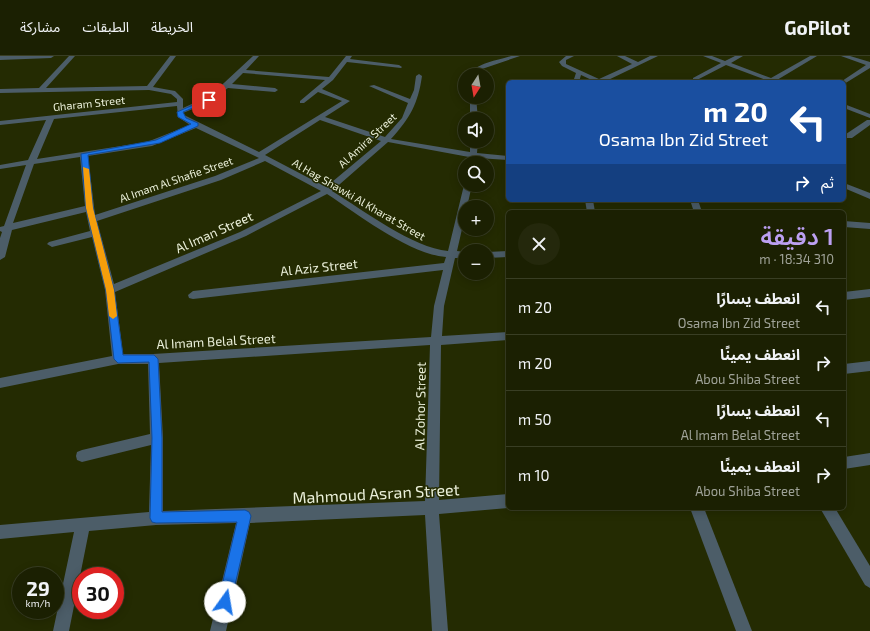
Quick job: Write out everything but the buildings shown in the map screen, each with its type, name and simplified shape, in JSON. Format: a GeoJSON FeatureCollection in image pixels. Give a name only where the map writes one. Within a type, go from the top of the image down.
{"type":"FeatureCollection","features":[{"type":"Feature","properties":{"kind":"street"},"geometry":{"type":"LineString","coordinates":[[0,58],[51,56]]}},
{"type":"Feature","properties":{"kind":"street"},"geometry":{"type":"LineString","coordinates":[[42,89],[72,56]]}},
{"type":"Feature","properties":{"kind":"street"},"geometry":{"type":"LineString","coordinates":[[149,88],[173,56]]}},
{"type":"Feature","properties":{"kind":"street","name":"Gharam Street"},"geometry":{"type":"LineString","coordinates":[[0,123],[180,108],[209,100],[227,86],[256,56]]}},
{"type":"Feature","properties":{"kind":"street"},"geometry":{"type":"LineString","coordinates":[[482,68],[517,56]]}},
{"type":"Feature","properties":{"kind":"street"},"geometry":{"type":"LineString","coordinates":[[571,56],[564,59],[562,62],[596,80]]}},
{"type":"Feature","properties":{"kind":"street"},"geometry":{"type":"LineString","coordinates":[[620,56],[638,64]]}},
{"type":"Feature","properties":{"kind":"street"},"geometry":{"type":"LineString","coordinates":[[604,80],[655,56]]}},
{"type":"Feature","properties":{"kind":"street"},"geometry":{"type":"LineString","coordinates":[[706,56],[769,80]]}},
{"type":"Feature","properties":{"kind":"street"},"geometry":{"type":"LineString","coordinates":[[695,79],[740,56]]}},
{"type":"Feature","properties":{"kind":"street"},"geometry":{"type":"LineString","coordinates":[[774,80],[814,56]]}},
{"type":"Feature","properties":{"kind":"street"},"geometry":{"type":"LineString","coordinates":[[844,56],[870,65]]}},
{"type":"Feature","properties":{"kind":"street"},"geometry":{"type":"LineString","coordinates":[[302,102],[330,79],[348,58],[399,67]]}},
{"type":"Feature","properties":{"kind":"street"},"geometry":{"type":"LineString","coordinates":[[846,81],[870,65]]}},
{"type":"Feature","properties":{"kind":"street"},"geometry":{"type":"LineString","coordinates":[[241,71],[330,79]]}},
{"type":"Feature","properties":{"kind":"street"},"geometry":{"type":"LineString","coordinates":[[577,80],[579,72]]}},
{"type":"Feature","properties":{"kind":"street","name":"Al Amira Street"},"geometry":{"type":"LineString","coordinates":[[327,191],[386,140],[405,119],[417,90],[419,76]]}},
{"type":"Feature","properties":{"kind":"street"},"geometry":{"type":"LineString","coordinates":[[227,86],[275,90]]}},
{"type":"Feature","properties":{"kind":"street"},"geometry":{"type":"LineString","coordinates":[[372,86],[413,102]]}},
{"type":"Feature","properties":{"kind":"street","name":"Al Hag Shawki Al Kharat Street"},"geometry":{"type":"LineString","coordinates":[[1,92],[42,89],[149,88],[173,92],[180,99],[180,116],[184,119],[262,156],[327,191],[414,246],[450,260]]}},
{"type":"Feature","properties":{"kind":"street","name":"Al Imam Al Shafie Street"},"geometry":{"type":"LineString","coordinates":[[93,219],[218,178],[262,156],[347,100],[318,90]]}},
{"type":"Feature","properties":{"kind":"street"},"geometry":{"type":"LineString","coordinates":[[846,107],[870,116]]}},
{"type":"Feature","properties":{"kind":"street"},"geometry":{"type":"LineString","coordinates":[[0,256],[3,228],[30,162],[51,118]]}},
{"type":"Feature","properties":{"kind":"street"},"geometry":{"type":"LineString","coordinates":[[320,118],[386,140],[460,156]]}},
{"type":"Feature","properties":{"kind":"street"},"geometry":{"type":"LineString","coordinates":[[849,136],[870,122]]}},
{"type":"Feature","properties":{"kind":"street"},"geometry":{"type":"LineString","coordinates":[[0,167],[158,141],[196,124]]}},
{"type":"Feature","properties":{"kind":"street"},"geometry":{"type":"LineString","coordinates":[[134,146],[136,157]]}},
{"type":"Feature","properties":{"kind":"street"},"geometry":{"type":"LineString","coordinates":[[84,154],[89,208],[110,290],[118,359]]}},
{"type":"Feature","properties":{"kind":"street"},"geometry":{"type":"LineString","coordinates":[[494,158],[506,158]]}},
{"type":"Feature","properties":{"kind":"street"},"geometry":{"type":"LineString","coordinates":[[846,186],[870,196]]}},
{"type":"Feature","properties":{"kind":"street","name":"Al Iman Street"},"geometry":{"type":"LineString","coordinates":[[110,290],[243,234],[327,191]]}},
{"type":"Feature","properties":{"kind":"street","name":"Al Zohor Street"},"geometry":{"type":"LineString","coordinates":[[440,631],[432,508],[436,341],[439,306],[466,192]]}},
{"type":"Feature","properties":{"kind":"street"},"geometry":{"type":"LineString","coordinates":[[3,228],[89,208]]}},
{"type":"Feature","properties":{"kind":"street"},"geometry":{"type":"LineString","coordinates":[[846,224],[870,226]]}},
{"type":"Feature","properties":{"kind":"street"},"geometry":{"type":"LineString","coordinates":[[52,244],[95,233]]}},
{"type":"Feature","properties":{"kind":"street"},"geometry":{"type":"LineString","coordinates":[[494,255],[506,254]]}},
{"type":"Feature","properties":{"kind":"street"},"geometry":{"type":"LineString","coordinates":[[450,260],[458,257]]}},
{"type":"Feature","properties":{"kind":"street","name":"Al Aziz Street"},"geometry":{"type":"LineString","coordinates":[[193,295],[450,260]]}},
{"type":"Feature","properties":{"kind":"street"},"geometry":{"type":"LineString","coordinates":[[846,296],[870,293]]}},
{"type":"Feature","properties":{"kind":"street","name":"Al Imam Belal Street"},"geometry":{"type":"LineString","coordinates":[[0,383],[118,359],[154,359],[506,336]]}},
{"type":"Feature","properties":{"kind":"street"},"geometry":{"type":"LineString","coordinates":[[154,359],[157,438],[156,518]]}},
{"type":"Feature","properties":{"kind":"street"},"geometry":{"type":"LineString","coordinates":[[846,369],[870,366]]}},
{"type":"Feature","properties":{"kind":"street"},"geometry":{"type":"LineString","coordinates":[[82,456],[157,438]]}},
{"type":"Feature","properties":{"kind":"street"},"geometry":{"type":"LineString","coordinates":[[846,463],[870,459]]}},
{"type":"Feature","properties":{"kind":"street","name":"Mahmoud Asran Street"},"geometry":{"type":"LineString","coordinates":[[0,532],[156,518],[245,516],[432,508],[506,501]]}},
{"type":"Feature","properties":{"kind":"street"},"geometry":{"type":"LineString","coordinates":[[698,510],[744,631]]}},
{"type":"Feature","properties":{"kind":"street"},"geometry":{"type":"LineString","coordinates":[[828,510],[870,580]]}},
{"type":"Feature","properties":{"kind":"street"},"geometry":{"type":"LineString","coordinates":[[218,631],[245,516]]}},
{"type":"Feature","properties":{"kind":"street"},"geometry":{"type":"LineString","coordinates":[[61,631],[83,524]]}},
{"type":"Feature","properties":{"kind":"slow traffic"},"geometry":{"type":"LineString","coordinates":[[86,169],[89,208],[110,290],[113,316]]}},
{"type":"Feature","properties":{"kind":"route"},"geometry":{"type":"LineString","coordinates":[[209,100],[180,112],[180,116],[184,119],[196,124],[158,141],[150,144],[84,154],[89,208],[110,290],[118,359],[154,359],[157,438],[156,518],[245,516],[225,602]]}}]}
